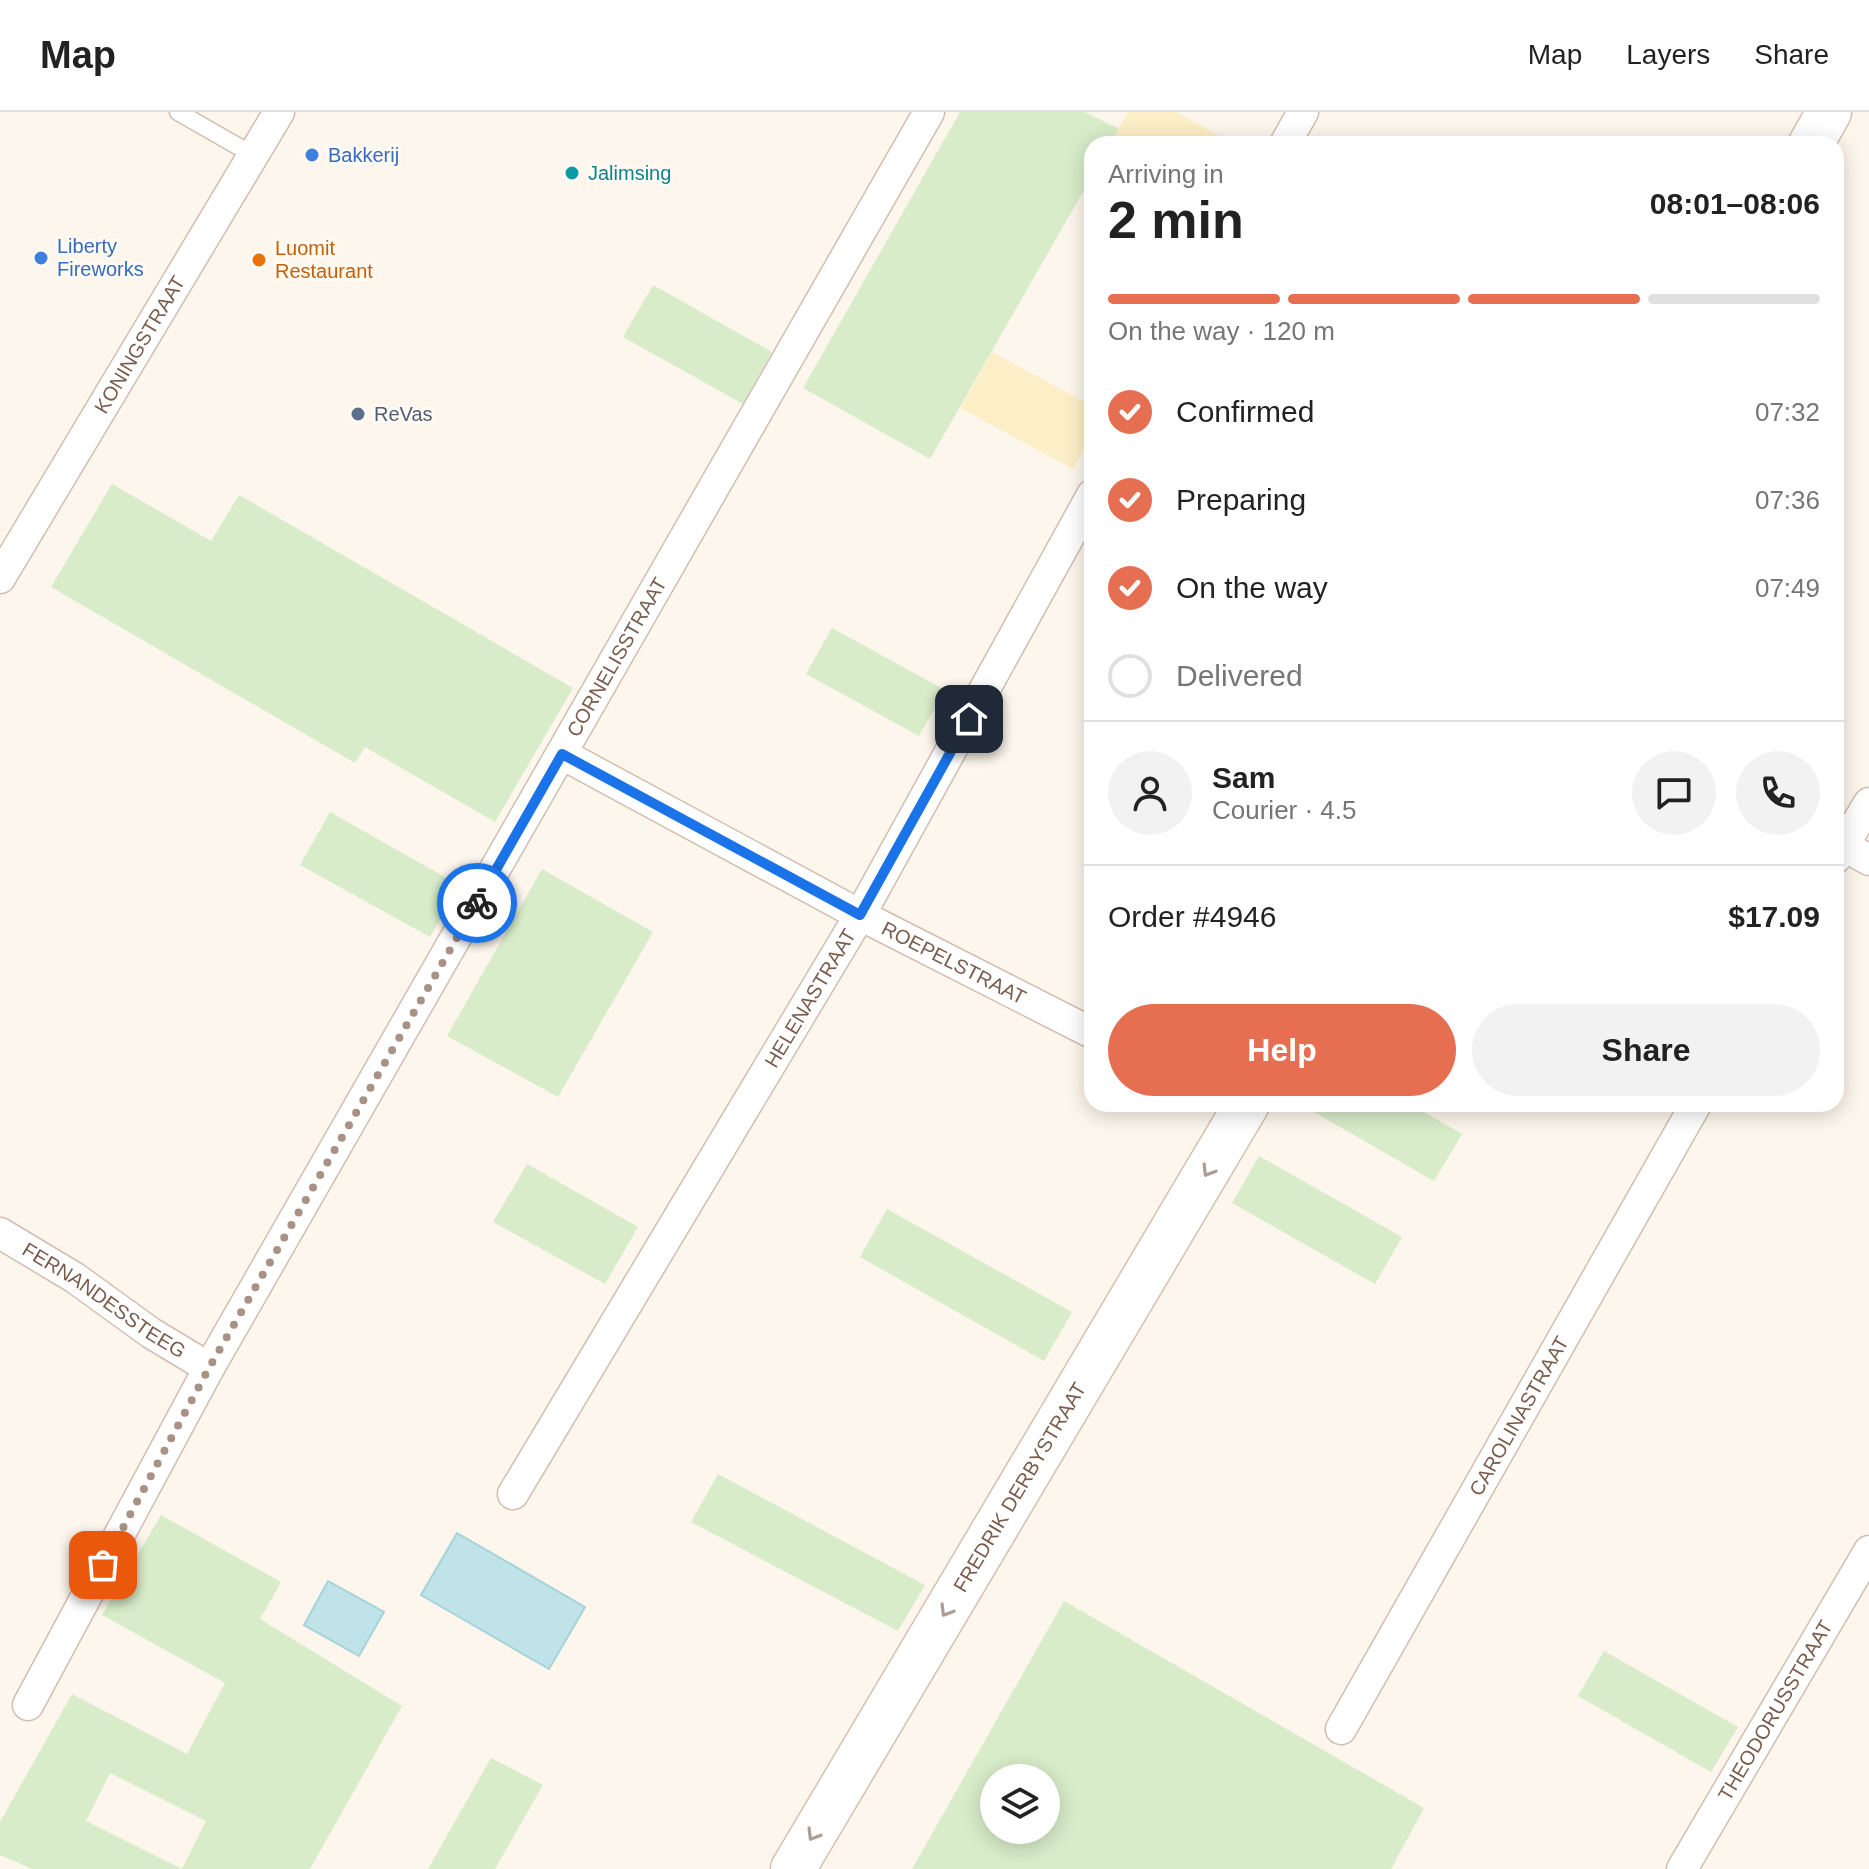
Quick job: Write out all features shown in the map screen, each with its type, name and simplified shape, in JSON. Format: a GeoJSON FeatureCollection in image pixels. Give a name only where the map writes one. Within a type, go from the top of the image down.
{"type":"FeatureCollection","features":[{"type":"Feature","properties":{"kind":"main road"},"geometry":{"type":"LineString","coordinates":[[1816,136],[1829,112]]}},
{"type":"Feature","properties":{"kind":"main road","name":"FREDRIK DERBYSTRAAT"},"geometry":{"type":"LineString","coordinates":[[793,1869],[1236,1112]]}},
{"type":"Feature","properties":{"kind":"street","name":"KONINGSTRAAT"},"geometry":{"type":"LineString","coordinates":[[0,578],[279,112]]}},
{"type":"Feature","properties":{"kind":"street","name":"CORNELISSTRAAT"},"geometry":{"type":"LineString","coordinates":[[28,1705],[209,1368],[929,112]]}},
{"type":"Feature","properties":{"kind":"street"},"geometry":{"type":"LineString","coordinates":[[1290,136],[1303,112]]}},
{"type":"Feature","properties":{"kind":"street","name":"HELENASTRAAT"},"geometry":{"type":"LineString","coordinates":[[513,1494],[860,915],[1084,509]]}},
{"type":"Feature","properties":{"kind":"street","name":"ROEPELSTRAAT"},"geometry":{"type":"LineString","coordinates":[[562,754],[860,915],[1084,1029]]}},
{"type":"Feature","properties":{"kind":"street"},"geometry":{"type":"LineString","coordinates":[[1846,851],[1869,803]]}},
{"type":"Feature","properties":{"kind":"street","name":"CAROLINASTRAAT"},"geometry":{"type":"LineString","coordinates":[[1341,1729],[1691,1112]]}},
{"type":"Feature","properties":{"kind":"street","name":"FERNANDESSTEEG"},"geometry":{"type":"LineString","coordinates":[[0,1233],[75,1278],[151,1333],[209,1368]]}},
{"type":"Feature","properties":{"kind":"street","name":"THEODORUSSTRAAT"},"geometry":{"type":"LineString","coordinates":[[1682,1869],[1869,1551]]}},
{"type":"Feature","properties":{"kind":"lane"},"geometry":{"type":"LineString","coordinates":[[178,112],[253,155]]}},
{"type":"Feature","properties":{"kind":"green space"},"geometry":{"type":"Polygon","coordinates":[[[960,112],[1085,112],[1119,129],[1115,136],[1084,136],[1084,190],[930,459],[803,388],[960,112]]]}},
{"type":"Feature","properties":{"kind":"green space"},"geometry":{"type":"Polygon","coordinates":[[[653,285],[772,352],[743,404],[623,337],[653,285]]]}},
{"type":"Feature","properties":{"kind":"green space"},"geometry":{"type":"Polygon","coordinates":[[[112,484],[211,541],[239,495],[573,688],[495,822],[365,747],[355,763],[51,587],[112,484]]]}},
{"type":"Feature","properties":{"kind":"green space"},"geometry":{"type":"Polygon","coordinates":[[[832,628],[945,690],[919,736],[806,674],[832,628]]]}},
{"type":"Feature","properties":{"kind":"green space"},"geometry":{"type":"Polygon","coordinates":[[[330,812],[459,885],[430,937],[300,865],[330,812]]]}},
{"type":"Feature","properties":{"kind":"green space"},"geometry":{"type":"Polygon","coordinates":[[[542,869],[653,932],[558,1097],[447,1036],[542,869]]]}},
{"type":"Feature","properties":{"kind":"green space"},"geometry":{"type":"Polygon","coordinates":[[[1314,1112],[1424,1112],[1462,1134],[1434,1181],[1314,1112]]]}},
{"type":"Feature","properties":{"kind":"green space"},"geometry":{"type":"Polygon","coordinates":[[[1259,1156],[1402,1237],[1375,1284],[1232,1203],[1259,1156]]]}},
{"type":"Feature","properties":{"kind":"green space"},"geometry":{"type":"Polygon","coordinates":[[[527,1164],[638,1227],[605,1284],[493,1222],[527,1164]]]}},
{"type":"Feature","properties":{"kind":"green space"},"geometry":{"type":"Polygon","coordinates":[[[887,1209],[1072,1312],[1044,1361],[860,1257],[887,1209]]]}},
{"type":"Feature","properties":{"kind":"green space"},"geometry":{"type":"Polygon","coordinates":[[[718,1474],[925,1585],[898,1631],[691,1522],[718,1474]]]}},
{"type":"Feature","properties":{"kind":"green space"},"geometry":{"type":"Polygon","coordinates":[[[161,1515],[281,1582],[260,1619],[402,1706],[310,1869],[182,1869],[32,1869],[0,1855],[0,1822],[72,1694],[187,1754],[225,1683],[102,1615],[161,1515]],[[110,1773],[86,1821],[182,1869],[206,1821],[110,1773]]]}},
{"type":"Feature","properties":{"kind":"green space"},"geometry":{"type":"Polygon","coordinates":[[[1064,1601],[1424,1808],[1391,1869],[912,1869],[1064,1601]]]}},
{"type":"Feature","properties":{"kind":"green space"},"geometry":{"type":"Polygon","coordinates":[[[1604,1651],[1738,1727],[1711,1772],[1578,1696],[1604,1651]]]}},
{"type":"Feature","properties":{"kind":"green space"},"geometry":{"type":"Polygon","coordinates":[[[491,1758],[543,1785],[495,1869],[428,1869],[491,1758]]]}},
{"type":"Feature","properties":{"kind":"sand"},"geometry":{"type":"Polygon","coordinates":[[[1128,112],[1176,112],[1220,136],[1114,136],[1128,112]]]}},
{"type":"Feature","properties":{"kind":"sand"},"geometry":{"type":"Polygon","coordinates":[[[992,352],[1084,402],[1084,449],[1073,469],[960,408],[992,352]]]}},
{"type":"Feature","properties":{"kind":"water"},"geometry":{"type":"Polygon","coordinates":[[[457,1533],[585,1607],[549,1669],[421,1595],[457,1533]]]}},
{"type":"Feature","properties":{"kind":"water"},"geometry":{"type":"Polygon","coordinates":[[[328,1581],[384,1612],[359,1656],[304,1625],[328,1581]]]}},
{"type":"Feature","properties":{"kind":"way so far"},"geometry":{"type":"LineString","coordinates":[[103,1565],[209,1368],[477,903]]}},
{"type":"Feature","properties":{"kind":"place","name":"Bakkerij"},"geometry":{"type":"Point","coordinates":[312,155]}},
{"type":"Feature","properties":{"kind":"place","name":"Jalimsing"},"geometry":{"type":"Point","coordinates":[572,173]}},
{"type":"Feature","properties":{"kind":"place","name":"Liberty Fireworks"},"geometry":{"type":"Point","coordinates":[41,258]}},
{"type":"Feature","properties":{"kind":"place","name":"Luomit Restaurant"},"geometry":{"type":"Point","coordinates":[259,260]}},
{"type":"Feature","properties":{"kind":"place","name":"ReVas"},"geometry":{"type":"Point","coordinates":[358,414]}},
{"type":"Feature","properties":{"kind":"route"},"geometry":{"type":"LineString","coordinates":[[477,903],[562,754],[860,915],[969,719]]}}]}
